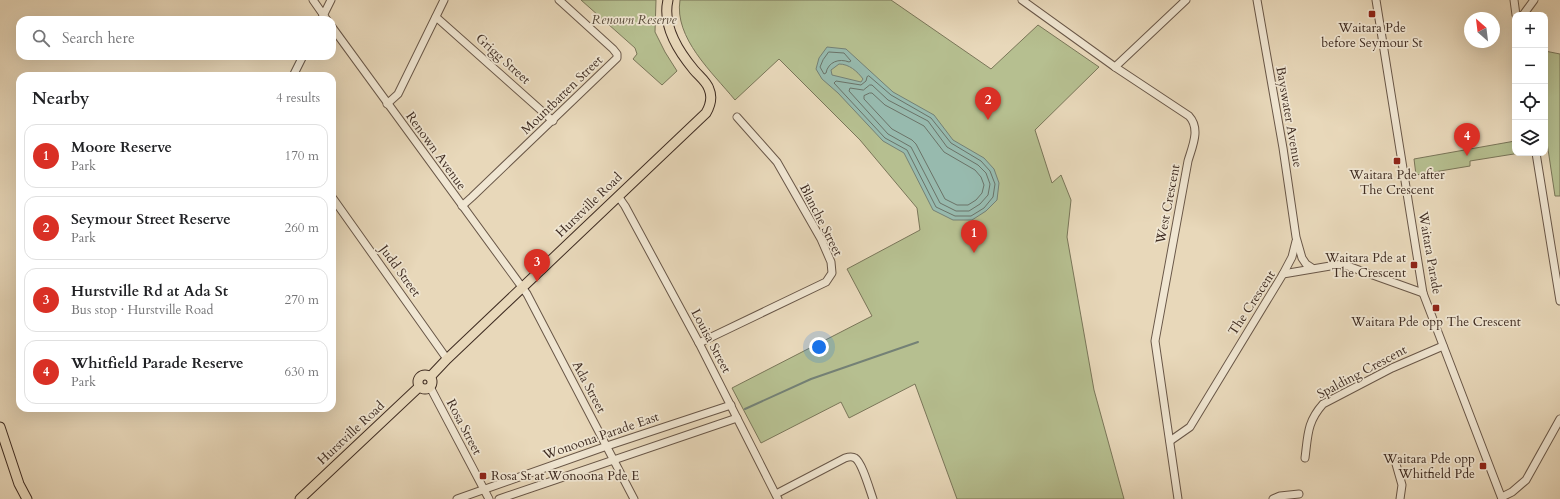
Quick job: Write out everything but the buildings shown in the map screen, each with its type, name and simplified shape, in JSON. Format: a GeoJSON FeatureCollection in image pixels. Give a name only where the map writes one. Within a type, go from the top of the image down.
{"type":"FeatureCollection","features":[{"type":"Feature","properties":{"kind":"main road","name":"Hurstville Road"},"geometry":{"type":"LineString","coordinates":[[430,377],[447,359],[706,113],[711,100],[708,86],[687,61],[675,42],[667,15],[668,0]]}},
{"type":"Feature","properties":{"kind":"main road"},"geometry":{"type":"LineString","coordinates":[[426,375],[430,377],[432,381],[430,388],[425,389],[419,387],[418,382],[421,376],[426,375]]}},
{"type":"Feature","properties":{"kind":"main road","name":"Hurstville Road"},"geometry":{"type":"LineString","coordinates":[[300,499],[419,387]]}},
{"type":"Feature","properties":{"kind":"main road"},"geometry":{"type":"LineString","coordinates":[[0,427],[19,484],[27,499]]}},
{"type":"Feature","properties":{"kind":"street"},"geometry":{"type":"LineString","coordinates":[[312,0],[322,16]]}},
{"type":"Feature","properties":{"kind":"street"},"geometry":{"type":"LineString","coordinates":[[325,16],[331,0]]}},
{"type":"Feature","properties":{"kind":"street"},"geometry":{"type":"LineString","coordinates":[[387,104],[398,94],[444,0]]}},
{"type":"Feature","properties":{"kind":"street","name":"Mountbatten Street"},"geometry":{"type":"LineString","coordinates":[[462,206],[617,58],[617,54],[613,49],[559,0]]}},
{"type":"Feature","properties":{"kind":"street","name":"West Crescent"},"geometry":{"type":"LineString","coordinates":[[1022,0],[1115,67],[1189,116],[1195,126],[1196,134],[1188,161],[1155,341],[1178,499]]}},
{"type":"Feature","properties":{"kind":"street"},"geometry":{"type":"LineString","coordinates":[[1115,67],[1186,0]]}},
{"type":"Feature","properties":{"kind":"street","name":"Bayswater Avenue"},"geometry":{"type":"LineString","coordinates":[[1257,0],[1283,148],[1296,238],[1302,258],[1306,264],[1312,268]]}},
{"type":"Feature","properties":{"kind":"street","name":"Waitara Parade"},"geometry":{"type":"LineString","coordinates":[[1376,0],[1423,293],[1502,498]]}},
{"type":"Feature","properties":{"kind":"street"},"geometry":{"type":"LineString","coordinates":[[1514,0],[1516,12]]}},
{"type":"Feature","properties":{"kind":"street"},"geometry":{"type":"LineString","coordinates":[[1525,12],[1534,0]]}},
{"type":"Feature","properties":{"kind":"street","name":"Grigg Street"},"geometry":{"type":"LineString","coordinates":[[436,17],[553,120]]}},
{"type":"Feature","properties":{"kind":"street","name":"Renown Avenue"},"geometry":{"type":"LineString","coordinates":[[336,33],[522,288]]}},
{"type":"Feature","properties":{"kind":"street"},"geometry":{"type":"LineString","coordinates":[[295,72],[301,60]]}},
{"type":"Feature","properties":{"kind":"street","name":"Blanche Street"},"geometry":{"type":"LineString","coordinates":[[699,343],[826,282],[832,273],[832,262],[821,239],[777,162],[738,117]]}},
{"type":"Feature","properties":{"kind":"street"},"geometry":{"type":"LineString","coordinates":[[1536,156],[1560,301]]}},
{"type":"Feature","properties":{"kind":"street","name":"Louisa Street"},"geometry":{"type":"LineString","coordinates":[[618,196],[626,206],[699,343],[777,496]]}},
{"type":"Feature","properties":{"kind":"street","name":"Judd Street"},"geometry":{"type":"LineString","coordinates":[[336,203],[447,359]]}},
{"type":"Feature","properties":{"kind":"street","name":"Bayswater Avenue"},"geometry":{"type":"LineString","coordinates":[[1283,274],[1292,257],[1296,238]]}},
{"type":"Feature","properties":{"kind":"street","name":"The Crescent"},"geometry":{"type":"LineString","coordinates":[[1170,441],[1190,427],[1283,274],[1337,264],[1346,265],[1423,293]]}},
{"type":"Feature","properties":{"kind":"street","name":"Ada Street"},"geometry":{"type":"LineString","coordinates":[[522,288],[527,294],[634,499]]}},
{"type":"Feature","properties":{"kind":"street","name":"Spalding Crescent"},"geometry":{"type":"LineString","coordinates":[[1305,458],[1309,425],[1314,413],[1323,404],[1392,368],[1443,346]]}},
{"type":"Feature","properties":{"kind":"street","name":"Rosa Street"},"geometry":{"type":"LineString","coordinates":[[430,388],[489,499]]}},
{"type":"Feature","properties":{"kind":"street","name":"Wonoona Parade East"},"geometry":{"type":"LineString","coordinates":[[457,499],[607,446],[731,405]]}},
{"type":"Feature","properties":{"kind":"street","name":"Wonoona Parade East"},"geometry":{"type":"LineString","coordinates":[[499,499],[737,418]]}},
{"type":"Feature","properties":{"kind":"street"},"geometry":{"type":"LineString","coordinates":[[1502,498],[1526,480],[1560,418]]}},
{"type":"Feature","properties":{"kind":"street"},"geometry":{"type":"LineString","coordinates":[[777,496],[845,458],[850,457],[855,458],[859,464],[873,499]]}},
{"type":"Feature","properties":{"kind":"street"},"geometry":{"type":"LineString","coordinates":[[1396,464],[1402,485],[1400,499]]}},
{"type":"Feature","properties":{"kind":"street"},"geometry":{"type":"LineString","coordinates":[[1273,499],[1280,496],[1299,494]]}},
{"type":"Feature","properties":{"kind":"green space","name":"Renown Reserve"},"geometry":{"type":"Polygon","coordinates":[[[581,0],[656,0],[655,32],[677,71],[662,85],[633,59],[637,54],[635,48],[581,0]]]}},
{"type":"Feature","properties":{"kind":"green space"},"geometry":{"type":"Polygon","coordinates":[[[680,0],[891,0],[991,69],[1038,25],[1099,67],[1035,130],[1052,183],[1061,175],[1071,200],[1067,237],[1094,390],[1124,499],[957,499],[915,384],[849,418],[841,402],[761,443],[732,388],[872,316],[847,269],[920,230],[917,208],[860,140],[779,59],[735,100],[706,66],[689,41],[683,28],[680,14],[680,0]]]}},
{"type":"Feature","properties":{"kind":"green space"},"geometry":{"type":"Polygon","coordinates":[[[1548,52],[1560,54],[1560,196],[1555,196],[1548,149],[1548,52]]]}},
{"type":"Feature","properties":{"kind":"green space"},"geometry":{"type":"Polygon","coordinates":[[[1512,142],[1512,154],[1470,161],[1470,166],[1416,175],[1414,159],[1512,142]]]}},
{"type":"Feature","properties":{"kind":"water"},"geometry":{"type":"Polygon","coordinates":[[[827,47],[846,49],[893,92],[934,115],[953,140],[984,158],[994,169],[999,183],[997,200],[986,211],[972,220],[953,220],[933,210],[904,153],[883,141],[838,93],[822,79],[816,69],[819,58],[827,47]],[[839,64],[831,70],[832,75],[861,82],[863,79],[858,73],[852,68],[839,64]]]}},
{"type":"Feature","properties":{"kind":"waterway"},"geometry":{"type":"LineString","coordinates":[[745,409],[811,379],[918,342]]}},
{"type":"Feature","properties":{"kind":"place","name":"Waitara Pde before Seymour St"},"geometry":{"type":"Point","coordinates":[1372,14]}},
{"type":"Feature","properties":{"kind":"place","name":"Seymour Street Reserve"},"geometry":{"type":"Point","coordinates":[988,120]}},
{"type":"Feature","properties":{"kind":"place","name":"Whitfield Parade Reserve"},"geometry":{"type":"Point","coordinates":[1467,156]}},
{"type":"Feature","properties":{"kind":"place","name":"Waitara Pde after The Crescent"},"geometry":{"type":"Point","coordinates":[1397,161]}},
{"type":"Feature","properties":{"kind":"place","name":"Moore Reserve"},"geometry":{"type":"Point","coordinates":[974,253]}},
{"type":"Feature","properties":{"kind":"place","name":"Waitara Pde at The Crescent"},"geometry":{"type":"Point","coordinates":[1414,265]}},
{"type":"Feature","properties":{"kind":"place","name":"Hurstville Rd at Ada St"},"geometry":{"type":"Point","coordinates":[537,282]}},
{"type":"Feature","properties":{"kind":"place","name":"Waitara Pde opp The Crescent"},"geometry":{"type":"Point","coordinates":[1436,308]}},
{"type":"Feature","properties":{"kind":"place","name":"Waitara Pde opp Whitfield Pde"},"geometry":{"type":"Point","coordinates":[1483,466]}},
{"type":"Feature","properties":{"kind":"place","name":"Rosa St at Wonoona Pde E"},"geometry":{"type":"Point","coordinates":[483,476]}}]}
